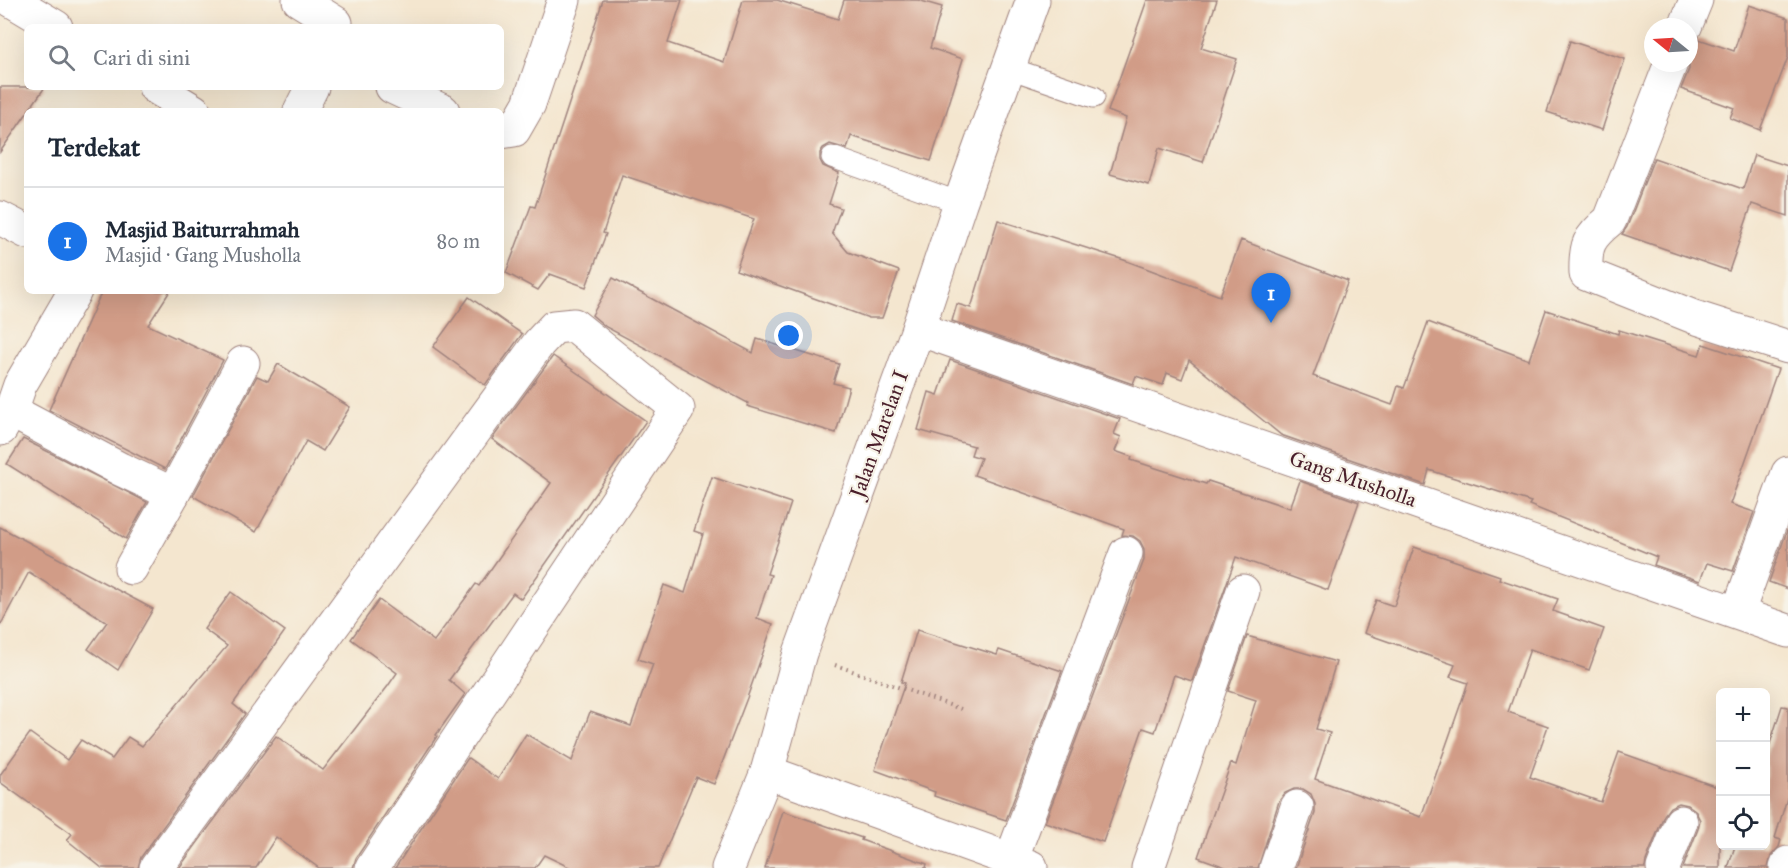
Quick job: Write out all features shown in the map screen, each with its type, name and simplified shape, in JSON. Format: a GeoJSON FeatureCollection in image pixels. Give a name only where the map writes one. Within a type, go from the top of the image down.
{"type":"FeatureCollection","features":[{"type":"Feature","properties":{"kind":"street"},"geometry":{"type":"LineString","coordinates":[[11,0],[51,24]]}},
{"type":"Feature","properties":{"kind":"street"},"geometry":{"type":"LineString","coordinates":[[299,0],[338,17]]}},
{"type":"Feature","properties":{"kind":"street"},"geometry":{"type":"LineString","coordinates":[[504,132],[514,130],[529,104],[564,0]]}},
{"type":"Feature","properties":{"kind":"street","name":"Jalan Marelan I"},"geometry":{"type":"LineString","coordinates":[[728,868],[767,772],[800,653],[918,329],[960,202],[1033,0]]}},
{"type":"Feature","properties":{"kind":"street"},"geometry":{"type":"LineString","coordinates":[[1688,18],[1695,0]]}},
{"type":"Feature","properties":{"kind":"street"},"geometry":{"type":"LineString","coordinates":[[1668,72],[1610,220],[1593,233],[1585,253],[1586,274],[1694,317],[1788,347]]}},
{"type":"Feature","properties":{"kind":"street"},"geometry":{"type":"LineString","coordinates":[[160,90],[190,108]]}},
{"type":"Feature","properties":{"kind":"street"},"geometry":{"type":"LineString","coordinates":[[302,108],[310,90]]}},
{"type":"Feature","properties":{"kind":"street"},"geometry":{"type":"LineString","coordinates":[[399,90],[437,108]]}},
{"type":"Feature","properties":{"kind":"street"},"geometry":{"type":"LineString","coordinates":[[0,218],[24,230]]}},
{"type":"Feature","properties":{"kind":"street"},"geometry":{"type":"LineString","coordinates":[[73,294],[8,401],[120,469],[173,494]]}},
{"type":"Feature","properties":{"kind":"street"},"geometry":{"type":"LineString","coordinates":[[156,868],[540,343],[554,327],[574,325],[678,409],[372,868]]}},
{"type":"Feature","properties":{"kind":"street","name":"Gang Musholla"},"geometry":{"type":"LineString","coordinates":[[918,329],[1788,631]]}},
{"type":"Feature","properties":{"kind":"street"},"geometry":{"type":"LineString","coordinates":[[131,568],[243,363]]}},
{"type":"Feature","properties":{"kind":"street"},"geometry":{"type":"LineString","coordinates":[[1738,612],[1788,473]]}},
{"type":"Feature","properties":{"kind":"street"},"geometry":{"type":"LineString","coordinates":[[767,772],[1017,866],[1126,553]]}},
{"type":"Feature","properties":{"kind":"street"},"geometry":{"type":"LineString","coordinates":[[1148,868],[1243,591]]}},
{"type":"Feature","properties":{"kind":"street"},"geometry":{"type":"LineString","coordinates":[[1276,868],[1298,807]]}},
{"type":"Feature","properties":{"kind":"street"},"geometry":{"type":"LineString","coordinates":[[1663,868],[1681,822]]}},
{"type":"Feature","properties":{"kind":"street"},"geometry":{"type":"LineString","coordinates":[[1786,868],[1788,863]]}},
{"type":"Feature","properties":{"kind":"lane"},"geometry":{"type":"LineString","coordinates":[[1009,68],[1094,97]]}},
{"type":"Feature","properties":{"kind":"lane"},"geometry":{"type":"LineString","coordinates":[[831,157],[960,202]]}},
{"type":"Feature","properties":{"kind":"path"},"geometry":{"type":"LineString","coordinates":[[800,653],[961,709]]}},
{"type":"Feature","properties":{"kind":"building"},"geometry":{"type":"Polygon","coordinates":[[[603,0],[682,0],[668,43],[724,62],[743,0],[777,0],[838,19],[844,0],[918,0],[942,7],[930,48],[963,59],[931,161],[851,136],[847,149],[830,144],[820,153],[823,166],[839,173],[829,204],[841,208],[832,233],[848,252],[899,271],[882,318],[869,318],[736,270],[754,219],[622,175],[603,233],[606,234],[586,287],[550,274],[538,290],[506,273],[531,206],[535,207],[603,0]]]}},
{"type":"Feature","properties":{"kind":"building"},"geometry":{"type":"Polygon","coordinates":[[[1147,0],[1217,0],[1201,48],[1237,59],[1203,162],[1159,148],[1149,185],[1110,174],[1126,118],[1108,111],[1147,0]]]}},
{"type":"Feature","properties":{"kind":"building"},"geometry":{"type":"Polygon","coordinates":[[[1749,5],[1788,18],[1788,57],[1760,130],[1730,118],[1734,108],[1681,89],[1688,72],[1698,72],[1698,40],[1734,51],[1749,5]]]}},
{"type":"Feature","properties":{"kind":"building"},"geometry":{"type":"Polygon","coordinates":[[[1570,41],[1625,59],[1602,130],[1547,112],[1570,41]]]}},
{"type":"Feature","properties":{"kind":"building"},"geometry":{"type":"Polygon","coordinates":[[[0,87],[43,90],[30,108],[24,108],[24,117],[0,152],[0,87]]]}},
{"type":"Feature","properties":{"kind":"building"},"geometry":{"type":"Polygon","coordinates":[[[1754,155],[1788,166],[1788,216],[1752,204],[1729,271],[1622,234],[1627,227],[1654,158],[1743,189],[1754,155]]]}},
{"type":"Feature","properties":{"kind":"building"},"geometry":{"type":"Polygon","coordinates":[[[998,220],[1124,260],[1220,296],[1241,240],[1348,281],[1313,376],[1392,405],[1398,386],[1404,388],[1428,322],[1529,360],[1546,310],[1618,334],[1619,330],[1699,355],[1703,344],[1778,369],[1730,504],[1754,512],[1733,571],[1707,563],[1700,581],[1654,565],[1657,557],[1529,505],[1531,502],[1429,470],[1425,485],[1281,435],[1189,360],[1182,379],[1167,373],[1163,385],[1136,376],[1133,384],[952,321],[957,304],[971,308],[998,220]]]}},
{"type":"Feature","properties":{"kind":"building"},"geometry":{"type":"Polygon","coordinates":[[[613,278],[753,353],[757,339],[839,364],[833,383],[849,387],[836,433],[747,406],[748,403],[606,327],[592,315],[613,278]]]}},
{"type":"Feature","properties":{"kind":"building"},"geometry":{"type":"Polygon","coordinates":[[[101,294],[168,294],[148,325],[223,360],[165,469],[49,410],[101,294]]]}},
{"type":"Feature","properties":{"kind":"building"},"geometry":{"type":"Polygon","coordinates":[[[469,297],[522,334],[485,385],[433,347],[469,297]]]}},
{"type":"Feature","properties":{"kind":"building"},"geometry":{"type":"Polygon","coordinates":[[[553,356],[646,421],[521,599],[513,593],[449,680],[465,694],[356,858],[353,868],[319,868],[276,837],[256,868],[179,868],[276,736],[323,770],[388,686],[397,673],[351,639],[379,600],[434,641],[476,584],[479,586],[551,483],[492,439],[553,356]]]}},
{"type":"Feature","properties":{"kind":"building"},"geometry":{"type":"Polygon","coordinates":[[[950,360],[1120,419],[1114,434],[1121,437],[1115,451],[1132,457],[1131,460],[1206,484],[1208,481],[1290,508],[1300,481],[1359,502],[1328,590],[1236,557],[1192,681],[1174,675],[1155,732],[1143,728],[1103,842],[1045,822],[1144,560],[1144,549],[1140,541],[1133,536],[1122,535],[1124,529],[974,475],[981,458],[971,455],[974,446],[918,430],[929,392],[938,395],[950,360]]]}},
{"type":"Feature","properties":{"kind":"building"},"geometry":{"type":"Polygon","coordinates":[[[278,364],[350,407],[323,451],[306,441],[256,532],[193,496],[257,376],[268,381],[278,364]]]}},
{"type":"Feature","properties":{"kind":"building"},"geometry":{"type":"Polygon","coordinates":[[[23,439],[147,502],[126,539],[7,464],[23,439]]]}},
{"type":"Feature","properties":{"kind":"building"},"geometry":{"type":"Polygon","coordinates":[[[712,477],[791,503],[767,574],[771,575],[757,618],[773,624],[747,698],[714,784],[696,777],[658,868],[571,868],[544,855],[535,868],[395,868],[468,758],[498,779],[526,734],[572,761],[590,712],[631,726],[653,664],[638,659],[664,585],[685,593],[703,534],[694,531],[712,477]]]}},
{"type":"Feature","properties":{"kind":"building"},"geometry":{"type":"Polygon","coordinates":[[[0,527],[153,609],[118,670],[88,649],[107,622],[29,572],[0,626],[0,527]]]}},
{"type":"Feature","properties":{"kind":"building"},"geometry":{"type":"Polygon","coordinates":[[[1788,528],[1788,589],[1769,582],[1788,528]]]}},
{"type":"Feature","properties":{"kind":"building"},"geometry":{"type":"Polygon","coordinates":[[[1414,547],[1500,576],[1499,579],[1558,599],[1553,611],[1604,629],[1589,670],[1530,649],[1508,712],[1548,726],[1530,777],[1601,802],[1619,752],[1716,787],[1716,850],[1720,850],[1720,868],[1683,868],[1700,820],[1695,810],[1679,803],[1670,807],[1664,815],[1645,868],[1296,868],[1315,813],[1315,804],[1311,794],[1303,789],[1294,789],[1285,793],[1279,801],[1258,868],[1228,868],[1198,857],[1231,763],[1236,765],[1256,700],[1228,691],[1247,636],[1336,662],[1316,729],[1330,733],[1315,779],[1421,817],[1468,683],[1450,677],[1455,665],[1364,633],[1376,600],[1394,606],[1414,547]]]}},
{"type":"Feature","properties":{"kind":"building"},"geometry":{"type":"Polygon","coordinates":[[[231,592],[285,631],[233,704],[245,714],[141,857],[138,868],[102,868],[67,840],[72,834],[0,782],[0,775],[30,733],[67,760],[81,740],[112,759],[128,737],[142,746],[227,646],[204,629],[231,592]]]}},
{"type":"Feature","properties":{"kind":"building"},"geometry":{"type":"Polygon","coordinates":[[[917,630],[997,655],[999,650],[1062,671],[1006,820],[934,796],[935,792],[875,770],[905,683],[901,682],[917,630]]]}},
{"type":"Feature","properties":{"kind":"building"},"geometry":{"type":"Polygon","coordinates":[[[1782,706],[1788,707],[1788,795],[1775,838],[1781,840],[1779,847],[1771,856],[1768,868],[1728,868],[1734,850],[1770,850],[1770,744],[1782,706]]]}},
{"type":"Feature","properties":{"kind":"building"},"geometry":{"type":"Polygon","coordinates":[[[783,811],[862,838],[861,840],[927,864],[926,868],[765,868],[783,811]]]}},
{"type":"Feature","properties":{"kind":"place","name":"Masjid Baiturrahmah"},"geometry":{"type":"Point","coordinates":[1271,323]}}]}
